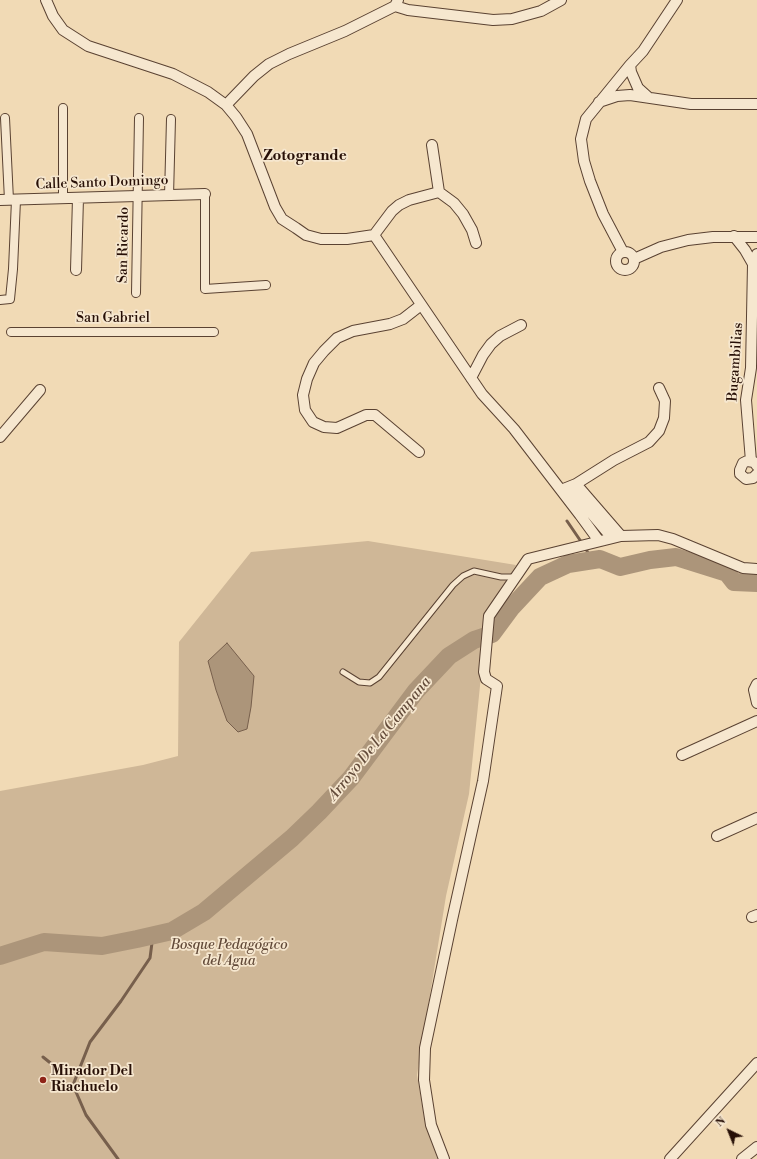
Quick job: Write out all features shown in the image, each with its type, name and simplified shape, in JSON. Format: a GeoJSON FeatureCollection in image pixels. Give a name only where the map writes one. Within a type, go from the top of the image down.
{"type":"FeatureCollection","features":[{"type":"Feature","properties":{"kind":"street"},"geometry":{"type":"LineString","coordinates":[[46,0],[53,16],[63,30],[88,46],[173,74],[208,92],[226,106],[236,117],[247,134],[270,196],[282,219],[306,235],[321,239],[348,239],[374,235],[392,211],[399,205],[409,200],[439,192]]}},
{"type":"Feature","properties":{"kind":"street"},"geometry":{"type":"LineString","coordinates":[[226,106],[254,76],[269,64],[289,54],[345,31],[396,3],[408,10],[492,20],[512,19],[540,11],[561,0]]}},
{"type":"Feature","properties":{"kind":"street"},"geometry":{"type":"LineString","coordinates":[[623,252],[603,214],[584,161],[581,139],[586,119],[643,51],[677,0]]}},
{"type":"Feature","properties":{"kind":"street"},"geometry":{"type":"LineString","coordinates":[[630,65],[631,72],[638,88],[648,97]]}},
{"type":"Feature","properties":{"kind":"street"},"geometry":{"type":"LineString","coordinates":[[599,102],[623,95],[648,97],[691,104],[757,104]]}},
{"type":"Feature","properties":{"kind":"street"},"geometry":{"type":"LineString","coordinates":[[63,108],[63,199]]}},
{"type":"Feature","properties":{"kind":"street"},"geometry":{"type":"LineString","coordinates":[[0,300],[10,299],[13,269],[4,118]]}},
{"type":"Feature","properties":{"kind":"street","name":"San Ricardo"},"geometry":{"type":"LineString","coordinates":[[136,293],[139,118]]}},
{"type":"Feature","properties":{"kind":"street"},"geometry":{"type":"LineString","coordinates":[[169,196],[171,119]]}},
{"type":"Feature","properties":{"kind":"street"},"geometry":{"type":"LineString","coordinates":[[432,145],[439,192],[454,203],[463,214],[472,230],[476,243]]}},
{"type":"Feature","properties":{"kind":"street"},"geometry":{"type":"LineString","coordinates":[[205,194],[205,289],[266,285]]}},
{"type":"Feature","properties":{"kind":"street","name":"Calle Santo Domingo"},"geometry":{"type":"LineString","coordinates":[[8,200],[205,194]]}},
{"type":"Feature","properties":{"kind":"street"},"geometry":{"type":"LineString","coordinates":[[76,270],[78,198]]}},
{"type":"Feature","properties":{"kind":"street"},"geometry":{"type":"LineString","coordinates":[[374,235],[482,394],[616,537]]}},
{"type":"Feature","properties":{"kind":"street"},"geometry":{"type":"LineString","coordinates":[[634,259],[661,247],[688,240],[734,236],[757,237]]}},
{"type":"Feature","properties":{"kind":"street"},"geometry":{"type":"LineString","coordinates":[[734,236],[745,250],[753,264]]}},
{"type":"Feature","properties":{"kind":"street"},"geometry":{"type":"LineString","coordinates":[[623,252],[630,253],[634,259],[634,263],[629,269],[626,270],[616,264],[617,256],[623,252]]}},
{"type":"Feature","properties":{"kind":"street","name":"Bugambilias"},"geometry":{"type":"LineString","coordinates":[[754,464],[746,400],[751,368],[753,264],[757,254]]}},
{"type":"Feature","properties":{"kind":"street"},"geometry":{"type":"LineString","coordinates":[[419,452],[374,416],[366,415],[337,428],[324,427],[313,422],[305,410],[303,395],[307,379],[314,363],[337,338],[353,331],[390,324],[403,319],[421,305]]}},
{"type":"Feature","properties":{"kind":"street"},"geometry":{"type":"LineString","coordinates":[[471,378],[483,354],[490,344],[500,336],[521,325]]}},
{"type":"Feature","properties":{"kind":"street","name":"San Gabriel"},"geometry":{"type":"LineString","coordinates":[[11,332],[214,332]]}},
{"type":"Feature","properties":{"kind":"street"},"geometry":{"type":"LineString","coordinates":[[569,487],[614,460],[649,442],[658,431],[664,418],[665,401],[659,388]]}},
{"type":"Feature","properties":{"kind":"street"},"geometry":{"type":"LineString","coordinates":[[0,437],[40,390]]}},
{"type":"Feature","properties":{"kind":"street"},"geometry":{"type":"LineString","coordinates":[[754,464],[743,463],[740,474],[746,479],[753,478],[757,474]]}},
{"type":"Feature","properties":{"kind":"street"},"geometry":{"type":"LineString","coordinates":[[569,487],[594,543]]}},
{"type":"Feature","properties":{"kind":"street"},"geometry":{"type":"LineString","coordinates":[[444,1159],[431,1125],[424,1080],[425,1048],[483,781],[496,686],[486,679],[484,672],[489,616],[528,559],[616,537],[658,535],[673,538],[743,568],[757,569]]}},
{"type":"Feature","properties":{"kind":"street"},"geometry":{"type":"LineString","coordinates":[[756,687],[757,702]]}},
{"type":"Feature","properties":{"kind":"street"},"geometry":{"type":"LineString","coordinates":[[682,755],[757,722]]}},
{"type":"Feature","properties":{"kind":"street"},"geometry":{"type":"LineString","coordinates":[[718,836],[757,818]]}},
{"type":"Feature","properties":{"kind":"street"},"geometry":{"type":"LineString","coordinates":[[674,1158],[757,1063]]}},
{"type":"Feature","properties":{"kind":"street"},"geometry":{"type":"LineString","coordinates":[[742,1159],[757,1147]]}},
{"type":"Feature","properties":{"kind":"lane"},"geometry":{"type":"LineString","coordinates":[[343,672],[359,682],[370,683],[379,677],[453,585],[463,576],[474,571],[501,577],[515,577]]}},
{"type":"Feature","properties":{"kind":"green space","name":"Bosque Pedagógico del Agua"},"geometry":{"type":"Polygon","coordinates":[[[368,541],[516,565],[487,617],[469,794],[446,896],[417,1075],[424,1116],[437,1154],[441,1159],[0,1159],[0,791],[143,765],[178,756],[179,642],[251,552],[368,541]]]}},
{"type":"Feature","properties":{"kind":"shaded area"},"geometry":{"type":"Polygon","coordinates":[[[227,643],[254,676],[247,729],[238,732],[227,721],[208,661],[227,643]]]}},
{"type":"Feature","properties":{"kind":"waterway"},"geometry":{"type":"LineString","coordinates":[[567,521],[582,543]]}},
{"type":"Feature","properties":{"kind":"waterway"},"geometry":{"type":"LineString","coordinates":[[585,548],[593,560]]}},
{"type":"Feature","properties":{"kind":"waterway","name":"Arroyo De La Campana"},"geometry":{"type":"LineString","coordinates":[[0,956],[44,942],[102,946],[137,939],[172,931],[204,912],[292,838],[319,812],[351,778],[416,691],[449,656],[474,640],[492,634],[512,607],[540,577],[568,564],[600,559],[620,567],[650,560],[676,557],[727,573],[734,582],[757,583]]}},
{"type":"Feature","properties":{"kind":"waterway"},"geometry":{"type":"LineString","coordinates":[[118,1159],[86,1115],[73,1085],[90,1042],[121,1001],[150,958],[153,935]]}},
{"type":"Feature","properties":{"kind":"waterway"},"geometry":{"type":"LineString","coordinates":[[43,1057],[58,1069],[78,1073]]}},
{"type":"Feature","properties":{"kind":"place","name":"Mirador Del Riachuelo"},"geometry":{"type":"Point","coordinates":[43,1080]}},
{"type":"Feature","properties":{"kind":"district","name":"Zotogrande"},"geometry":{"type":"Point","coordinates":[305,156]}}]}
